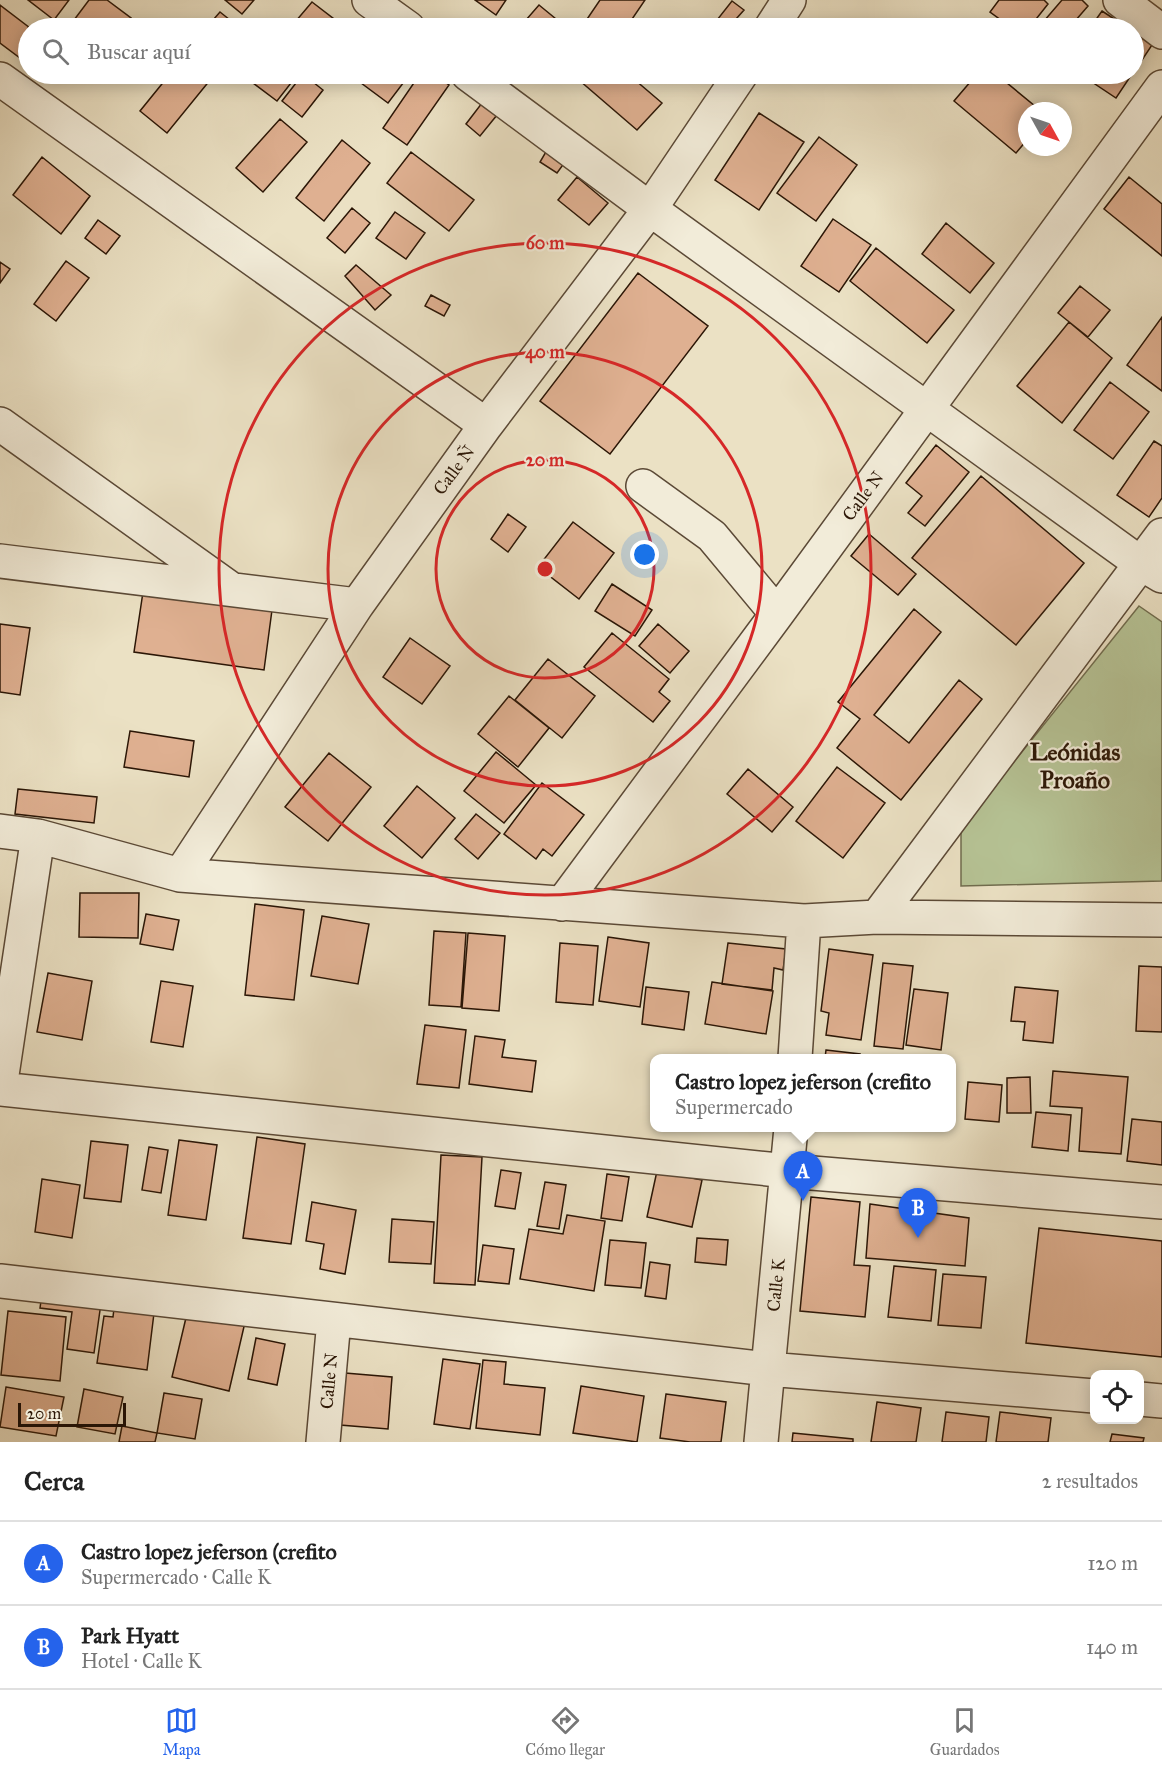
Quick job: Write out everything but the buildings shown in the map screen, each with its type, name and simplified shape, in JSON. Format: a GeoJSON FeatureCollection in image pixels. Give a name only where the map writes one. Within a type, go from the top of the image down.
{"type":"FeatureCollection","features":[{"type":"Feature","properties":{"kind":"street"},"geometry":{"type":"LineString","coordinates":[[369,0],[394,18]]}},
{"type":"Feature","properties":{"kind":"street"},"geometry":{"type":"LineString","coordinates":[[777,18],[789,0]]}},
{"type":"Feature","properties":{"kind":"street"},"geometry":{"type":"LineString","coordinates":[[1120,0],[1144,18]]}},
{"type":"Feature","properties":{"kind":"street"},"geometry":{"type":"LineString","coordinates":[[1144,18],[1162,32]]}},
{"type":"Feature","properties":{"kind":"street"},"geometry":{"type":"LineString","coordinates":[[0,79],[486,425]]}},
{"type":"Feature","properties":{"kind":"street"},"geometry":{"type":"LineString","coordinates":[[481,84],[650,209],[1151,570]]}},
{"type":"Feature","properties":{"kind":"street","name":"Calle Ñ"},"geometry":{"type":"LineString","coordinates":[[180,875],[357,605],[486,425],[650,209],[734,84]]}},
{"type":"Feature","properties":{"kind":"street","name":"Calle N"},"geometry":{"type":"LineString","coordinates":[[562,904],[1162,87]]}},
{"type":"Feature","properties":{"kind":"street"},"geometry":{"type":"LineString","coordinates":[[0,424],[230,588]]}},
{"type":"Feature","properties":{"kind":"street"},"geometry":{"type":"LineString","coordinates":[[643,486],[712,536],[777,614]]}},
{"type":"Feature","properties":{"kind":"street"},"geometry":{"type":"LineString","coordinates":[[877,917],[1151,570],[1162,536]]}},
{"type":"Feature","properties":{"kind":"street"},"geometry":{"type":"LineString","coordinates":[[0,561],[357,605]]}},
{"type":"Feature","properties":{"kind":"street"},"geometry":{"type":"LineString","coordinates":[[0,831],[38,836],[180,875],[804,921],[877,917],[1162,920]]}},
{"type":"Feature","properties":{"kind":"street"},"geometry":{"type":"LineString","coordinates":[[38,836],[0,1088],[788,1171],[1162,1202]]}},
{"type":"Feature","properties":{"kind":"street"},"geometry":{"type":"LineString","coordinates":[[795,1054],[804,921]]}},
{"type":"Feature","properties":{"kind":"street","name":"Calle K"},"geometry":{"type":"LineString","coordinates":[[761,1442],[791,1132]]}},
{"type":"Feature","properties":{"kind":"street"},"geometry":{"type":"LineString","coordinates":[[0,1281],[768,1369],[1090,1396]]}},
{"type":"Feature","properties":{"kind":"street","name":"Calle N"},"geometry":{"type":"LineString","coordinates":[[323,1442],[334,1320]]}},
{"type":"Feature","properties":{"kind":"street"},"geometry":{"type":"LineString","coordinates":[[1144,1400],[1162,1401]]}},
{"type":"Feature","properties":{"kind":"green space"},"geometry":{"type":"Polygon","coordinates":[[[1139,606],[1162,622],[1162,881],[961,886],[961,828],[1139,606]]]}},
{"type":"Feature","properties":{"kind":"place","name":"Castro lopez jeferson (crefito"},"geometry":{"type":"Point","coordinates":[803,1201]}},
{"type":"Feature","properties":{"kind":"place","name":"Park Hyatt"},"geometry":{"type":"Point","coordinates":[918,1238]}},
{"type":"Feature","properties":{"kind":"district","name":"Leónidas Proaño"},"geometry":{"type":"Point","coordinates":[1075,766]}}]}
